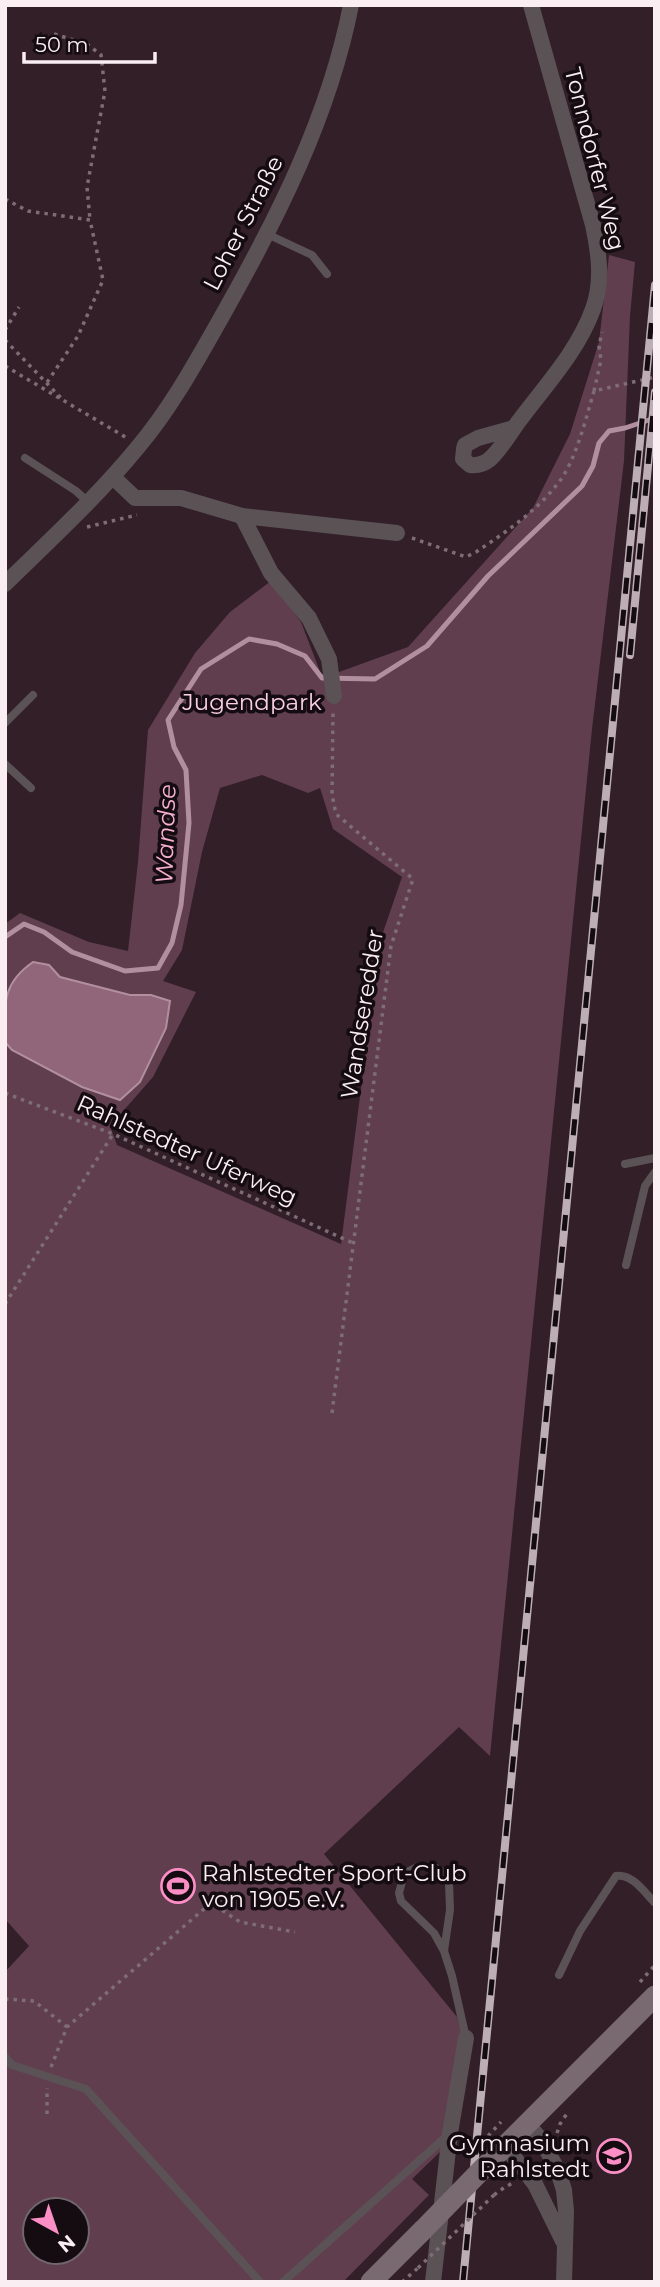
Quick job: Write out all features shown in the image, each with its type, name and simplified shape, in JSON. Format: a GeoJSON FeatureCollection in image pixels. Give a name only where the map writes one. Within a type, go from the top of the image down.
{"type":"FeatureCollection","features":[{"type":"Feature","properties":{"kind":"main road"},"geometry":{"type":"LineString","coordinates":[[371,2282],[655,1996]]}},
{"type":"Feature","properties":{"kind":"street","name":"Loher Straße"},"geometry":{"type":"LineString","coordinates":[[5,584],[113,477],[140,445],[193,368],[267,234],[316,126],[343,44],[351,5]]}},
{"type":"Feature","properties":{"kind":"street","name":"Tonndorfer Weg"},"geometry":{"type":"LineString","coordinates":[[514,428],[580,335],[593,309],[599,277],[593,225],[531,5]]}},
{"type":"Feature","properties":{"kind":"street"},"geometry":{"type":"LineString","coordinates":[[113,477],[135,498],[181,498],[242,516],[397,533]]}},
{"type":"Feature","properties":{"kind":"street"},"geometry":{"type":"LineString","coordinates":[[242,516],[271,573],[309,618],[329,659],[334,696]]}},
{"type":"Feature","properties":{"kind":"street"},"geometry":{"type":"LineString","coordinates":[[433,2282],[450,2133],[466,2038]]}},
{"type":"Feature","properties":{"kind":"street"},"geometry":{"type":"LineString","coordinates":[[527,2123],[549,2154],[564,2190],[564,2282]]}},
{"type":"Feature","properties":{"kind":"street"},"geometry":{"type":"LineString","coordinates":[[502,2149],[528,2174],[564,2243]]}},
{"type":"Feature","properties":{"kind":"lane"},"geometry":{"type":"LineString","coordinates":[[267,234],[312,255],[327,274]]}},
{"type":"Feature","properties":{"kind":"lane"},"geometry":{"type":"LineString","coordinates":[[25,458],[76,491],[88,502]]}},
{"type":"Feature","properties":{"kind":"lane"},"geometry":{"type":"LineString","coordinates":[[5,723],[33,695]]}},
{"type":"Feature","properties":{"kind":"lane"},"geometry":{"type":"LineString","coordinates":[[5,764],[30,789]]}},
{"type":"Feature","properties":{"kind":"lane"},"geometry":{"type":"LineString","coordinates":[[625,1164],[655,1158]]}},
{"type":"Feature","properties":{"kind":"lane"},"geometry":{"type":"LineString","coordinates":[[626,1265],[645,1186],[655,1171]]}},
{"type":"Feature","properties":{"kind":"lane"},"geometry":{"type":"LineString","coordinates":[[444,1951],[450,1910],[449,1882],[440,1870],[432,1866],[419,1866],[407,1872],[403,1878],[399,1893],[401,1901],[433,1933],[444,1951],[453,1976],[466,2038]]}},
{"type":"Feature","properties":{"kind":"lane"},"geometry":{"type":"LineString","coordinates":[[559,1975],[580,1931],[616,1876],[621,1874],[628,1877],[655,1902]]}},
{"type":"Feature","properties":{"kind":"lane"},"geometry":{"type":"LineString","coordinates":[[5,2057],[12,2065],[86,2090],[260,2282]]}},
{"type":"Feature","properties":{"kind":"lane"},"geometry":{"type":"LineString","coordinates":[[283,2282],[450,2133]]}},
{"type":"Feature","properties":{"kind":"path"},"geometry":{"type":"LineString","coordinates":[[46,384],[78,336],[103,280],[86,187],[105,91],[101,55],[88,44],[54,34]]}},
{"type":"Feature","properties":{"kind":"path"},"geometry":{"type":"LineString","coordinates":[[5,199],[28,211],[90,220]]}},
{"type":"Feature","properties":{"kind":"path"},"geometry":{"type":"LineString","coordinates":[[5,330],[19,307]]}},
{"type":"Feature","properties":{"kind":"path"},"geometry":{"type":"LineString","coordinates":[[5,340],[67,404]]}},
{"type":"Feature","properties":{"kind":"path"},"geometry":{"type":"LineString","coordinates":[[5,366],[140,445]]}},
{"type":"Feature","properties":{"kind":"path"},"geometry":{"type":"LineString","coordinates":[[397,533],[466,556],[477,552],[531,512],[560,480],[581,436],[594,391],[655,377]]}},
{"type":"Feature","properties":{"kind":"path"},"geometry":{"type":"LineString","coordinates":[[55,535],[148,513]]}},
{"type":"Feature","properties":{"kind":"path","name":"Wandseredder"},"geometry":{"type":"LineString","coordinates":[[332,1413],[391,946],[413,878],[336,814],[332,795],[334,696]]}},
{"type":"Feature","properties":{"kind":"path","name":"Rahlstedter Uferweg"},"geometry":{"type":"LineString","coordinates":[[5,1093],[113,1134],[354,1243]]}},
{"type":"Feature","properties":{"kind":"path"},"geometry":{"type":"LineString","coordinates":[[5,1304],[113,1134]]}},
{"type":"Feature","properties":{"kind":"path"},"geometry":{"type":"LineString","coordinates":[[47,2114],[49,2077],[67,2027],[211,1903],[240,1922],[295,1932]]}},
{"type":"Feature","properties":{"kind":"path"},"geometry":{"type":"LineString","coordinates":[[5,1999],[34,2001],[67,2027]]}},
{"type":"Feature","properties":{"kind":"path"},"geometry":{"type":"LineString","coordinates":[[549,2154],[556,2145],[559,2124],[572,2107]]}},
{"type":"Feature","properties":{"kind":"path"},"geometry":{"type":"LineString","coordinates":[[402,2282],[494,2195],[528,2174]]}},
{"type":"Feature","properties":{"kind":"green space","name":"Jugendpark"},"geometry":{"type":"Polygon","coordinates":[[[609,255],[635,262],[624,461],[592,729],[490,1756],[459,1727],[324,1854],[457,2017],[462,2035],[441,2151],[412,2179],[429,2195],[343,2282],[5,2282],[5,1972],[29,1946],[5,1919],[5,1042],[12,1050],[82,1087],[151,995],[130,996],[60,977],[49,965],[11,983],[5,996],[5,924],[20,913],[89,942],[128,951],[148,730],[195,653],[230,612],[271,581],[301,622],[321,674],[339,672],[408,647],[533,508],[570,434],[599,342],[609,255]],[[262,775],[220,788],[202,852],[182,950],[163,981],[196,992],[153,1077],[110,1126],[117,1145],[341,1244],[380,941],[402,877],[333,829],[320,788],[308,793],[262,775]]]}},
{"type":"Feature","properties":{"kind":"shaded area"},"geometry":{"type":"Polygon","coordinates":[[[33,962],[49,965],[60,977],[130,995],[151,995],[170,1001],[166,1028],[140,1082],[120,1100],[82,1087],[12,1050],[5,1042],[5,1007],[10,988],[22,971],[33,962]]]}},
{"type":"Feature","properties":{"kind":"waterway","name":"Wandse"},"geometry":{"type":"LineString","coordinates":[[5,937],[24,924],[44,932],[72,952],[125,971],[158,968],[172,943],[181,905],[189,823],[186,770],[174,747],[168,720],[201,669],[249,639],[277,644],[305,656],[322,678],[375,679],[427,646],[488,576],[582,486],[593,466],[599,443],[609,431],[655,418]]}},
{"type":"Feature","properties":{"kind":"railway"},"geometry":{"type":"LineString","coordinates":[[463,2282],[655,285]]}},
{"type":"Feature","properties":{"kind":"railway"},"geometry":{"type":"LineString","coordinates":[[630,655],[655,392]]}},
{"type":"Feature","properties":{"kind":"place","name":"Rahlstedter Sport-Club von 1905 e.V."},"geometry":{"type":"Point","coordinates":[178,1886]}},
{"type":"Feature","properties":{"kind":"place","name":"Gymnasium Rahlstedt"},"geometry":{"type":"Point","coordinates":[614,2156]}}]}
